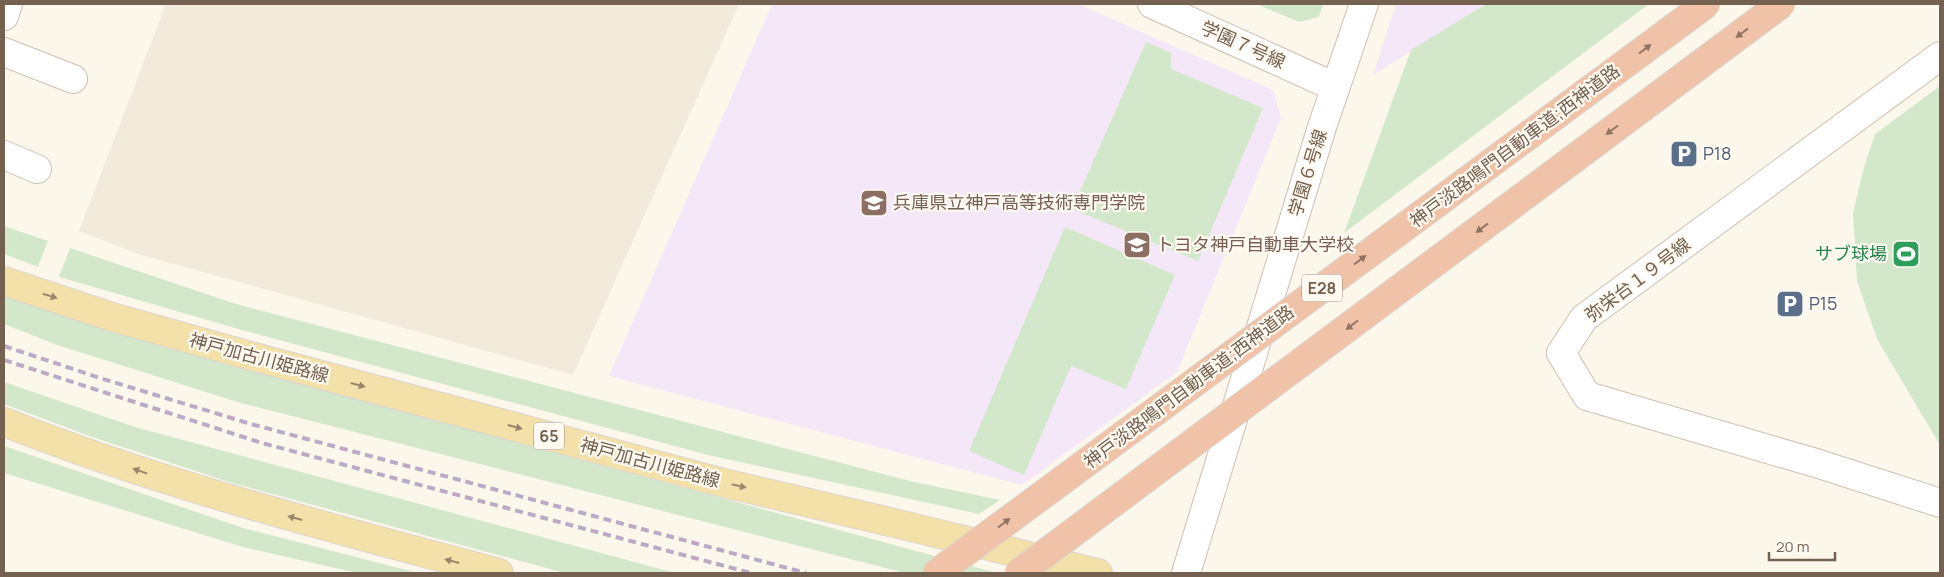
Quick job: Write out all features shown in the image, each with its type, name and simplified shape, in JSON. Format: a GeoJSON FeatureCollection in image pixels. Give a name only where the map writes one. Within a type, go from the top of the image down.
{"type":"FeatureCollection","features":[{"type":"Feature","properties":{"kind":"highway","name":"神戸淡路鳴門自動車道;西神道路"},"geometry":{"type":"LineString","coordinates":[[937,573],[1706,4]]}},
{"type":"Feature","properties":{"kind":"highway","name":"E28"},"geometry":{"type":"LineString","coordinates":[[1020,573],[1781,4]]}},
{"type":"Feature","properties":{"kind":"main road","name":"神戸加古川姫路線"},"geometry":{"type":"LineString","coordinates":[[4,281],[112,317],[247,355],[720,482],[911,526],[1098,573]]}},
{"type":"Feature","properties":{"kind":"main road"},"geometry":{"type":"LineString","coordinates":[[4,422],[139,471],[240,503],[499,573]]}},
{"type":"Feature","properties":{"kind":"street"},"geometry":{"type":"LineString","coordinates":[[4,16],[8,4]]}},
{"type":"Feature","properties":{"kind":"street","name":"学園７号線"},"geometry":{"type":"LineString","coordinates":[[1152,4],[1335,87]]}},
{"type":"Feature","properties":{"kind":"street","name":"学園６号線"},"geometry":{"type":"LineString","coordinates":[[1186,573],[1335,87],[1348,56],[1364,4]]}},
{"type":"Feature","properties":{"kind":"street"},"geometry":{"type":"LineString","coordinates":[[4,52],[73,79]]}},
{"type":"Feature","properties":{"kind":"street","name":"弥栄台１９号線"},"geometry":{"type":"LineString","coordinates":[[1940,56],[1584,318],[1561,353],[1587,396],[1819,464],[1940,503]]}},
{"type":"Feature","properties":{"kind":"street"},"geometry":{"type":"LineString","coordinates":[[4,155],[36,168]]}},
{"type":"Feature","properties":{"kind":"shaded area"},"geometry":{"type":"Polygon","coordinates":[[[166,4],[739,4],[573,375],[138,254],[79,231],[166,4]]]}},
{"type":"Feature","properties":{"kind":"shaded area","name":"兵庫県立神戸高等技術専門学院"},"geometry":{"type":"Polygon","coordinates":[[[772,4],[1078,4],[1273,90],[1281,118],[1177,372],[1022,485],[609,376],[772,4]]]}},
{"type":"Feature","properties":{"kind":"shaded area"},"geometry":{"type":"Polygon","coordinates":[[[1396,4],[1486,4],[1373,75],[1396,4]]]}},
{"type":"Feature","properties":{"kind":"green space"},"geometry":{"type":"Polygon","coordinates":[[[1256,4],[1323,4],[1319,17],[1299,22],[1256,4]]]}},
{"type":"Feature","properties":{"kind":"green space"},"geometry":{"type":"Polygon","coordinates":[[[1486,4],[1649,4],[1344,233],[1411,50],[1486,4]]]}},
{"type":"Feature","properties":{"kind":"green space"},"geometry":{"type":"Polygon","coordinates":[[[1146,42],[1171,53],[1171,69],[1263,108],[1198,261],[1072,209],[1146,42]]]}},
{"type":"Feature","properties":{"kind":"green space","name":"サブ球場"},"geometry":{"type":"Polygon","coordinates":[[[1940,86],[1940,445],[1877,339],[1857,281],[1853,213],[1864,167],[1875,134],[1940,86]]]}},
{"type":"Feature","properties":{"kind":"green space"},"geometry":{"type":"Polygon","coordinates":[[[4,226],[48,241],[38,267],[4,254],[4,226]]]}},
{"type":"Feature","properties":{"kind":"green space"},"geometry":{"type":"Polygon","coordinates":[[[1065,227],[1175,275],[1126,389],[1071,366],[1024,475],[969,451],[1065,227]]]}},
{"type":"Feature","properties":{"kind":"green space"},"geometry":{"type":"Polygon","coordinates":[[[70,248],[236,304],[910,481],[1000,500],[979,514],[708,455],[242,330],[59,277],[70,248]]]}},
{"type":"Feature","properties":{"kind":"green space"},"geometry":{"type":"Polygon","coordinates":[[[4,295],[69,318],[255,371],[997,573],[905,573],[241,403],[57,345],[4,324],[4,295]]]}},
{"type":"Feature","properties":{"kind":"green space"},"geometry":{"type":"Polygon","coordinates":[[[4,382],[135,427],[675,573],[565,573],[232,483],[92,437],[4,404],[4,382]]]}},
{"type":"Feature","properties":{"kind":"green space"},"geometry":{"type":"Polygon","coordinates":[[[4,446],[243,528],[418,573],[357,573],[243,547],[4,473],[4,446]]]}},
{"type":"Feature","properties":{"kind":"railway"},"geometry":{"type":"LineString","coordinates":[[4,346],[100,378],[251,424],[806,573]]}},
{"type":"Feature","properties":{"kind":"railway"},"geometry":{"type":"LineString","coordinates":[[4,360],[262,443],[751,573]]}},
{"type":"Feature","properties":{"kind":"place","name":"P18"},"geometry":{"type":"Point","coordinates":[1684,154]}},
{"type":"Feature","properties":{"kind":"place","name":"兵庫県立神戸高等技術専門学院"},"geometry":{"type":"Point","coordinates":[874,203]}},
{"type":"Feature","properties":{"kind":"place","name":"トヨタ神戸自動車大学校"},"geometry":{"type":"Point","coordinates":[1137,245]}},
{"type":"Feature","properties":{"kind":"place","name":"サブ球場"},"geometry":{"type":"Point","coordinates":[1906,254]}},
{"type":"Feature","properties":{"kind":"place","name":"P15"},"geometry":{"type":"Point","coordinates":[1790,304]}}]}
